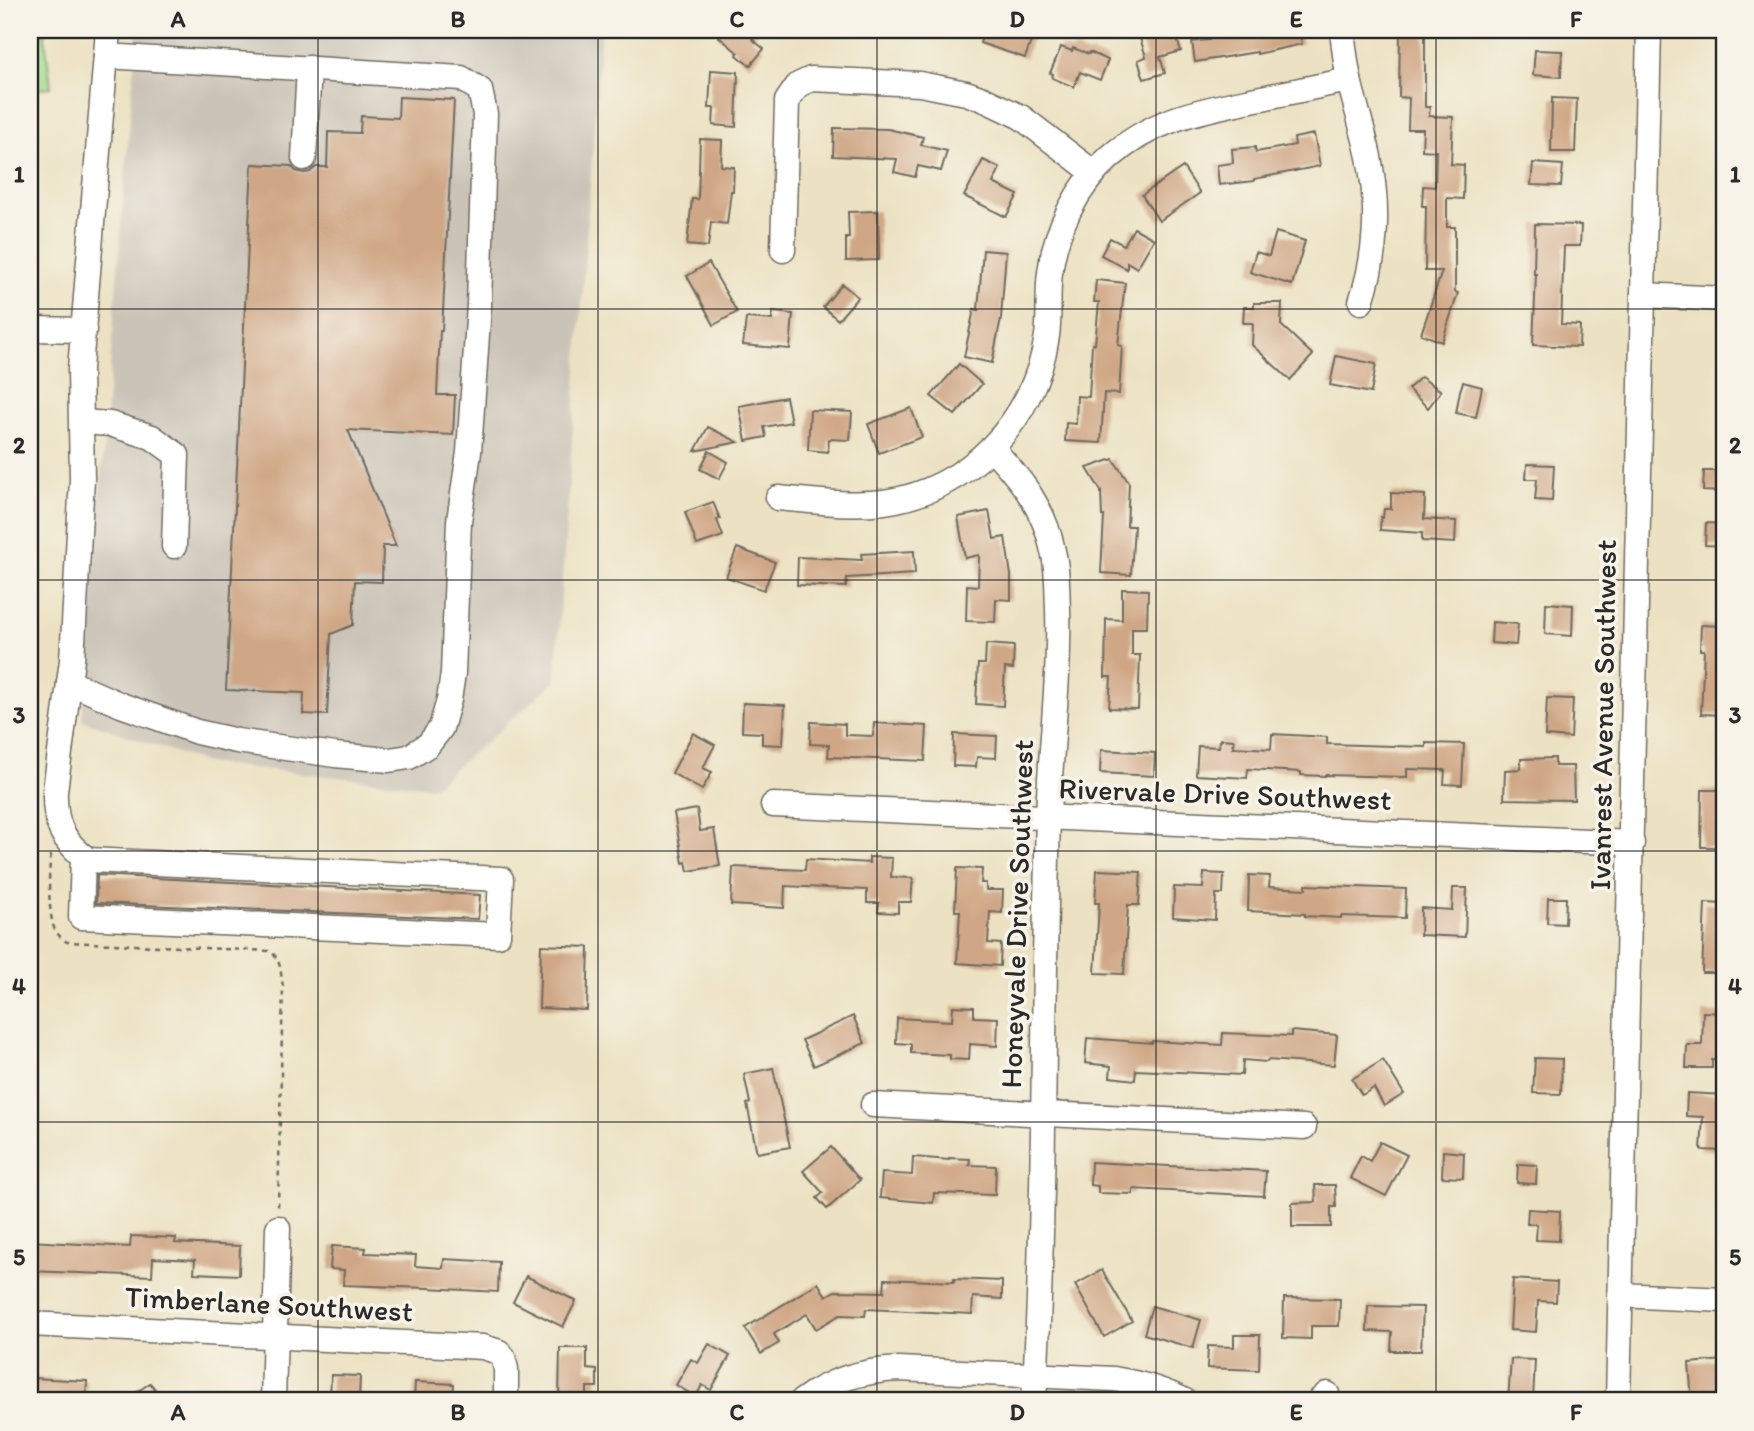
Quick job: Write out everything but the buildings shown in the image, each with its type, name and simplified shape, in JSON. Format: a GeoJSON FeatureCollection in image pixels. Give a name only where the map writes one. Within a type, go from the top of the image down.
{"type":"FeatureCollection","features":[{"type":"Feature","properties":{"kind":"street"},"geometry":{"type":"LineString","coordinates":[[83,857],[81,917],[498,935],[501,879],[88,860],[72,849],[61,830],[55,808],[55,791],[69,682],[81,510],[80,369],[108,30]]}},
{"type":"Feature","properties":{"kind":"street"},"geometry":{"type":"LineString","coordinates":[[1342,30],[1349,80],[1369,156],[1375,204],[1374,252],[1361,302]]}},
{"type":"Feature","properties":{"kind":"street","name":"Ivanrest Avenue Southwest"},"geometry":{"type":"LineString","coordinates":[[1618,1401],[1649,30]]}},
{"type":"Feature","properties":{"kind":"street"},"geometry":{"type":"LineString","coordinates":[[69,682],[121,705],[197,732],[237,741],[389,761],[409,757],[428,745],[441,728],[453,673],[459,521],[469,453],[479,305],[485,114],[480,90],[461,78],[106,56]]}},
{"type":"Feature","properties":{"kind":"street"},"geometry":{"type":"LineString","coordinates":[[304,158],[309,68]]}},
{"type":"Feature","properties":{"kind":"street"},"geometry":{"type":"LineString","coordinates":[[783,250],[787,101],[799,85],[811,79],[920,84],[966,93],[1021,117],[1094,173]]}},
{"type":"Feature","properties":{"kind":"street"},"geometry":{"type":"LineString","coordinates":[[778,498],[841,503],[884,502],[921,493],[970,467],[992,448],[1019,414],[1036,380],[1047,340],[1049,274],[1055,247],[1068,214],[1094,173],[1136,137],[1168,120],[1210,108],[1349,80]]}},
{"type":"Feature","properties":{"kind":"street"},"geometry":{"type":"LineString","coordinates":[[1643,295],[1724,299]]}},
{"type":"Feature","properties":{"kind":"street"},"geometry":{"type":"LineString","coordinates":[[30,329],[84,330]]}},
{"type":"Feature","properties":{"kind":"street"},"geometry":{"type":"LineString","coordinates":[[82,422],[110,424],[152,437],[177,455],[174,546]]}},
{"type":"Feature","properties":{"kind":"street","name":"Honeyvale Drive Southwest"},"geometry":{"type":"LineString","coordinates":[[992,448],[1018,476],[1034,499],[1046,526],[1056,563],[1059,647],[1048,818],[1041,1234],[1034,1401]]}},
{"type":"Feature","properties":{"kind":"street","name":"Rivervale Drive Southwest"},"geometry":{"type":"LineString","coordinates":[[773,805],[1632,843]]}},
{"type":"Feature","properties":{"kind":"street"},"geometry":{"type":"LineString","coordinates":[[873,1105],[1304,1127]]}},
{"type":"Feature","properties":{"kind":"street"},"geometry":{"type":"LineString","coordinates":[[273,1401],[278,1228]]}},
{"type":"Feature","properties":{"kind":"street"},"geometry":{"type":"LineString","coordinates":[[1620,1296],[1724,1300]]}},
{"type":"Feature","properties":{"kind":"street","name":"Timberlane Southwest"},"geometry":{"type":"LineString","coordinates":[[30,1324],[483,1347],[499,1352],[503,1357],[506,1369],[506,1401]]}},
{"type":"Feature","properties":{"kind":"street"},"geometry":{"type":"LineString","coordinates":[[802,1401],[842,1378],[866,1372],[899,1369],[1114,1379],[1131,1381],[1185,1401]]}},
{"type":"Feature","properties":{"kind":"path"},"geometry":{"type":"LineString","coordinates":[[61,830],[52,842],[49,864],[50,894],[55,931],[67,942],[270,951],[276,956],[283,985],[278,1228]]}},
{"type":"Feature","properties":{"kind":"shaded area"},"geometry":{"type":"Polygon","coordinates":[[[137,30],[601,30],[555,682],[433,787],[207,763],[82,720],[137,30]]]}},
{"type":"Feature","properties":{"kind":"green space"},"geometry":{"type":"Polygon","coordinates":[[[30,30],[44,30],[51,87],[30,90],[30,30]]]}}]}
